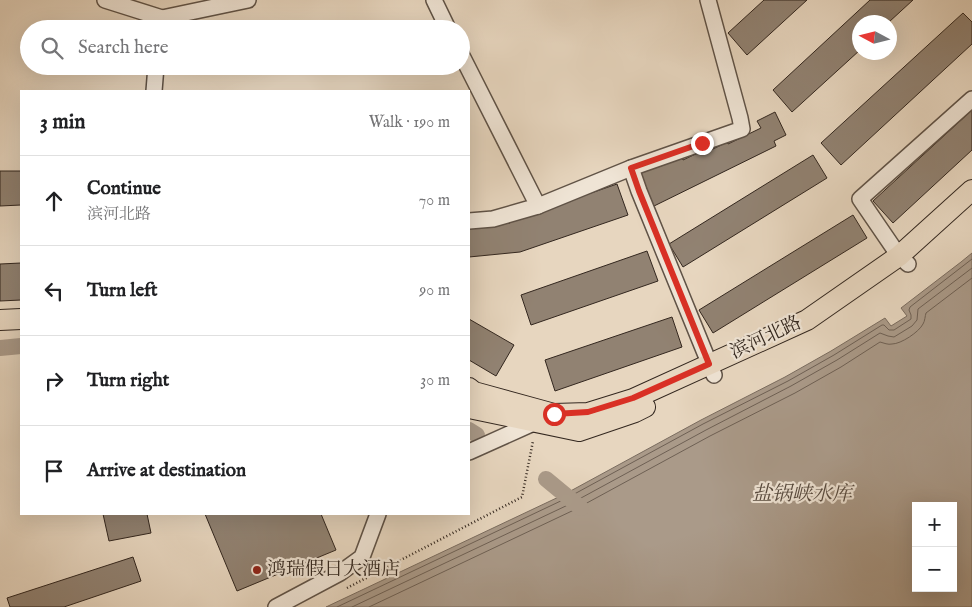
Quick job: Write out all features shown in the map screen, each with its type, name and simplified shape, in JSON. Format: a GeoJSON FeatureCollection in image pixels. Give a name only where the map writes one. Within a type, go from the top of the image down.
{"type":"FeatureCollection","features":[{"type":"Feature","properties":{"kind":"main road","name":"滨河北路"},"geometry":{"type":"LineString","coordinates":[[904,260],[972,190]]}},
{"type":"Feature","properties":{"kind":"main road","name":"滨河北路"},"geometry":{"type":"LineString","coordinates":[[470,389],[474,392],[554,414],[588,412],[711,370],[814,327],[904,260],[972,204]]}},
{"type":"Feature","properties":{"kind":"main road"},"geometry":{"type":"LineString","coordinates":[[0,310],[20,309]]}},
{"type":"Feature","properties":{"kind":"main road"},"geometry":{"type":"LineString","coordinates":[[0,320],[20,319]]}},
{"type":"Feature","properties":{"kind":"main road","name":"滨河北路"},"geometry":{"type":"LineString","coordinates":[[470,408],[578,431],[635,412],[711,370]]}},
{"type":"Feature","properties":{"kind":"street"},"geometry":{"type":"LineString","coordinates":[[105,0],[155,20]]}},
{"type":"Feature","properties":{"kind":"street"},"geometry":{"type":"LineString","coordinates":[[173,20],[248,0]]}},
{"type":"Feature","properties":{"kind":"street"},"geometry":{"type":"LineString","coordinates":[[434,0],[444,20]]}},
{"type":"Feature","properties":{"kind":"street"},"geometry":{"type":"LineString","coordinates":[[470,221],[494,219],[538,206],[631,168],[742,129],[708,0]]}},
{"type":"Feature","properties":{"kind":"street"},"geometry":{"type":"LineString","coordinates":[[470,72],[538,206]]}},
{"type":"Feature","properties":{"kind":"street"},"geometry":{"type":"LineString","coordinates":[[154,90],[155,75]]}},
{"type":"Feature","properties":{"kind":"street"},"geometry":{"type":"LineString","coordinates":[[904,260],[860,199],[972,99]]}},
{"type":"Feature","properties":{"kind":"street"},"geometry":{"type":"LineString","coordinates":[[631,168],[711,370]]}},
{"type":"Feature","properties":{"kind":"street"},"geometry":{"type":"LineString","coordinates":[[470,452],[554,414]]}},
{"type":"Feature","properties":{"kind":"street"},"geometry":{"type":"LineString","coordinates":[[276,607],[340,573],[362,557],[378,515]]}},
{"type":"Feature","properties":{"kind":"path"},"geometry":{"type":"LineString","coordinates":[[342,590],[522,497],[536,422]]}},
{"type":"Feature","properties":{"kind":"water","name":"盐锅峡水库"},"geometry":{"type":"Polygon","coordinates":[[[972,253],[972,607],[326,607],[565,494],[785,377],[885,318],[891,326],[907,316],[901,308],[972,253]]]}},
{"type":"Feature","properties":{"kind":"building"},"geometry":{"type":"Polygon","coordinates":[[[764,0],[807,0],[747,55],[728,33],[764,0]]]}},
{"type":"Feature","properties":{"kind":"building"},"geometry":{"type":"Polygon","coordinates":[[[870,0],[913,0],[897,15],[854,15],[870,0]]]}},
{"type":"Feature","properties":{"kind":"building"},"geometry":{"type":"Polygon","coordinates":[[[963,13],[972,22],[972,44],[841,165],[821,143],[963,13]]]}},
{"type":"Feature","properties":{"kind":"building"},"geometry":{"type":"Polygon","coordinates":[[[852,17],[852,57],[792,112],[773,90],[852,17]]]}},
{"type":"Feature","properties":{"kind":"building"},"geometry":{"type":"Polygon","coordinates":[[[972,110],[972,150],[893,223],[873,201],[972,110]]]}},
{"type":"Feature","properties":{"kind":"building"},"geometry":{"type":"Polygon","coordinates":[[[775,112],[786,135],[774,141],[776,146],[652,207],[636,172],[659,161],[661,166],[681,156],[683,160],[706,149],[707,152],[727,142],[728,144],[761,128],[757,121],[775,112]]]}},
{"type":"Feature","properties":{"kind":"building"},"geometry":{"type":"Polygon","coordinates":[[[813,155],[827,178],[683,267],[669,244],[813,155]]]}},
{"type":"Feature","properties":{"kind":"building"},"geometry":{"type":"Polygon","coordinates":[[[0,171],[20,171],[20,205],[0,206],[0,171]]]}},
{"type":"Feature","properties":{"kind":"building"},"geometry":{"type":"Polygon","coordinates":[[[617,184],[628,215],[520,252],[470,257],[470,227],[510,223],[510,221],[617,184]]]}},
{"type":"Feature","properties":{"kind":"building"},"geometry":{"type":"Polygon","coordinates":[[[853,215],[867,238],[713,333],[699,310],[853,215]]]}},
{"type":"Feature","properties":{"kind":"building"},"geometry":{"type":"Polygon","coordinates":[[[647,251],[658,281],[531,325],[521,295],[647,251]]]}},
{"type":"Feature","properties":{"kind":"building"},"geometry":{"type":"Polygon","coordinates":[[[20,263],[20,300],[0,301],[0,264],[20,263]]]}},
{"type":"Feature","properties":{"kind":"building"},"geometry":{"type":"Polygon","coordinates":[[[672,317],[682,347],[555,391],[545,360],[672,317]]]}},
{"type":"Feature","properties":{"kind":"building"},"geometry":{"type":"Polygon","coordinates":[[[470,320],[514,345],[496,376],[470,361],[470,320]]]}},
{"type":"Feature","properties":{"kind":"building"},"geometry":{"type":"Polygon","coordinates":[[[103,515],[147,515],[151,533],[109,541],[103,515]]]}},
{"type":"Feature","properties":{"kind":"building","name":"鸿瑞假日大酒店"},"geometry":{"type":"Polygon","coordinates":[[[205,515],[321,515],[336,550],[237,591],[205,515]]]}},
{"type":"Feature","properties":{"kind":"building"},"geometry":{"type":"Polygon","coordinates":[[[133,557],[141,581],[64,607],[10,607],[7,598],[133,557]]]}},
{"type":"Feature","properties":{"kind":"waterway"},"geometry":{"type":"LineString","coordinates":[[0,348],[20,346]]}},
{"type":"Feature","properties":{"kind":"waterway"},"geometry":{"type":"LineString","coordinates":[[470,431],[477,435]]}},
{"type":"Feature","properties":{"kind":"waterway"},"geometry":{"type":"LineString","coordinates":[[546,479],[581,508]]}},
{"type":"Feature","properties":{"kind":"place","name":"鸿瑞假日大酒店"},"geometry":{"type":"Point","coordinates":[257,570]}},
{"type":"Feature","properties":{"kind":"route"},"geometry":{"type":"LineString","coordinates":[[554,414],[588,412],[633,398],[709,364],[631,168],[702,143]]}}]}
